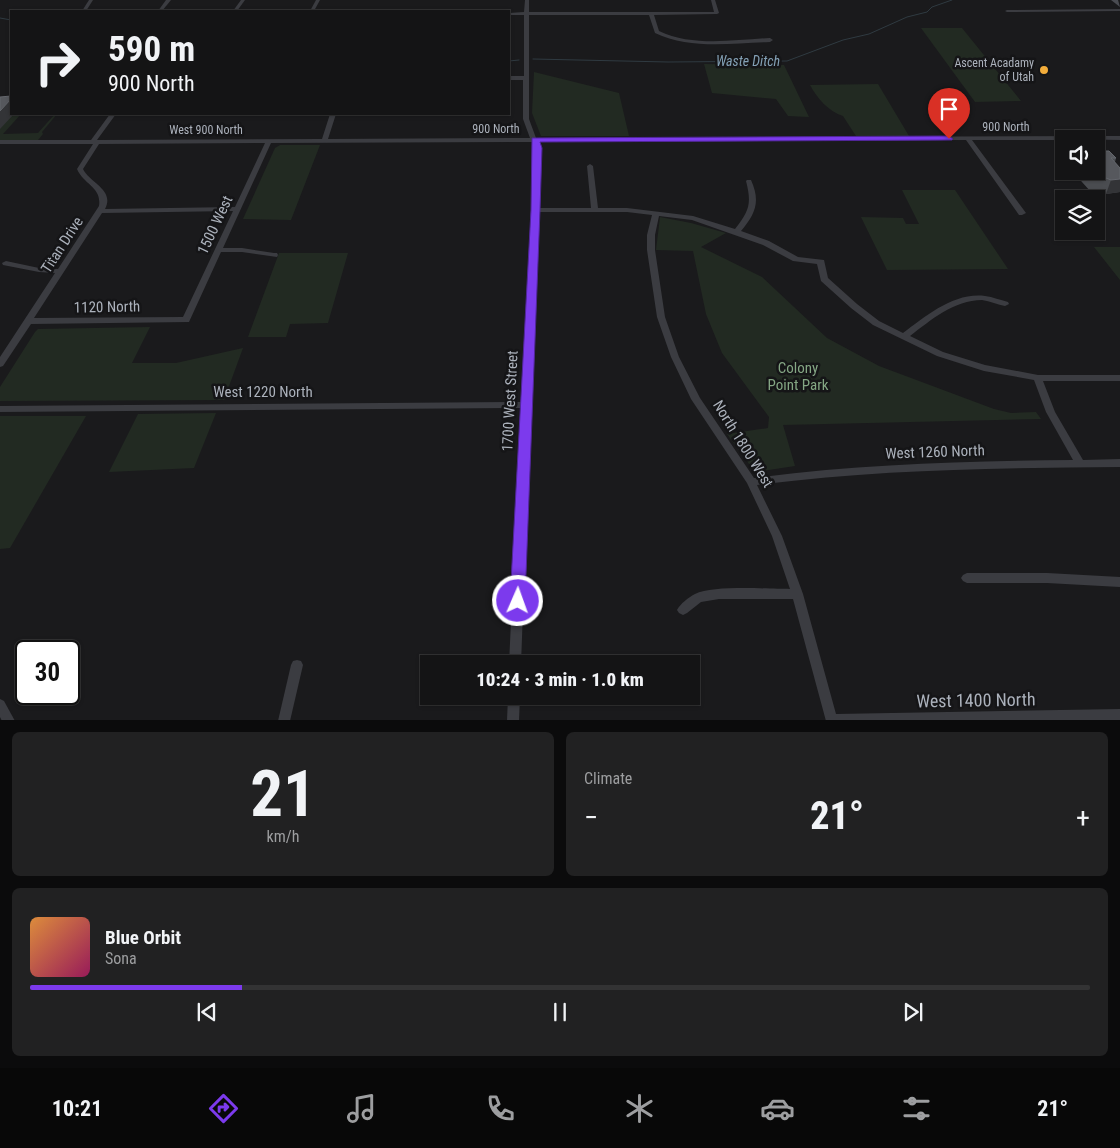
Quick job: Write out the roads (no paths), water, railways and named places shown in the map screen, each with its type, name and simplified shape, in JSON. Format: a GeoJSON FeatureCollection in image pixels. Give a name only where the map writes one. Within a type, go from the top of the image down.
{"type":"FeatureCollection","features":[{"type":"Feature","properties":{"kind":"main road"},"geometry":{"type":"LineString","coordinates":[[1114,0],[1120,4]]}},
{"type":"Feature","properties":{"kind":"street"},"geometry":{"type":"LineString","coordinates":[[161,10],[169,0]]}},
{"type":"Feature","properties":{"kind":"street","name":"1700 West Street"},"geometry":{"type":"LineString","coordinates":[[515,655],[538,148],[526,119],[527,0]]}},
{"type":"Feature","properties":{"kind":"street"},"geometry":{"type":"LineString","coordinates":[[510,14],[717,13],[713,0]]}},
{"type":"Feature","properties":{"kind":"street"},"geometry":{"type":"LineString","coordinates":[[1007,11],[1120,10]]}},
{"type":"Feature","properties":{"kind":"street"},"geometry":{"type":"LineString","coordinates":[[651,14],[656,32],[669,38],[687,41],[770,40]]}},
{"type":"Feature","properties":{"kind":"street"},"geometry":{"type":"LineString","coordinates":[[510,78],[527,78]]}},
{"type":"Feature","properties":{"kind":"street"},"geometry":{"type":"LineString","coordinates":[[95,142],[112,115]]}},
{"type":"Feature","properties":{"kind":"street"},"geometry":{"type":"LineString","coordinates":[[324,141],[333,115]]}},
{"type":"Feature","properties":{"kind":"street","name":"900 North"},"geometry":{"type":"LineString","coordinates":[[412,140],[1120,138]]}},
{"type":"Feature","properties":{"kind":"street"},"geometry":{"type":"LineString","coordinates":[[968,139],[1022,214]]}},
{"type":"Feature","properties":{"kind":"street","name":"West 900 North"},"geometry":{"type":"LineString","coordinates":[[0,142],[412,140]]}},
{"type":"Feature","properties":{"kind":"street","name":"1500 West"},"geometry":{"type":"LineString","coordinates":[[186,320],[269,141]]}},
{"type":"Feature","properties":{"kind":"street","name":"Titan Drive"},"geometry":{"type":"LineString","coordinates":[[0,364],[100,211],[104,201],[102,192],[81,174],[80,169],[95,142]]}},
{"type":"Feature","properties":{"kind":"street"},"geometry":{"type":"LineString","coordinates":[[590,166],[596,210]]}},
{"type":"Feature","properties":{"kind":"street"},"geometry":{"type":"LineString","coordinates":[[736,232],[752,214],[754,199],[750,181]]}},
{"type":"Feature","properties":{"kind":"street"},"geometry":{"type":"LineString","coordinates":[[100,211],[238,209]]}},
{"type":"Feature","properties":{"kind":"street"},"geometry":{"type":"LineString","coordinates":[[535,210],[596,210],[656,213],[693,218],[766,243],[796,259],[821,262],[824,279],[876,323],[903,338],[940,354],[984,368],[1038,378],[1120,378]]}},
{"type":"Feature","properties":{"kind":"street","name":"North 1800 West"},"geometry":{"type":"LineString","coordinates":[[656,213],[651,235],[651,250],[660,317],[675,357],[696,399],[751,482],[777,536],[797,594],[832,720]]}},
{"type":"Feature","properties":{"kind":"street"},"geometry":{"type":"LineString","coordinates":[[219,250],[242,250],[274,254]]}},
{"type":"Feature","properties":{"kind":"street"},"geometry":{"type":"LineString","coordinates":[[6,262],[39,270],[61,271]]}},
{"type":"Feature","properties":{"kind":"street"},"geometry":{"type":"LineString","coordinates":[[903,338],[936,313],[959,302],[983,298],[1005,304]]}},
{"type":"Feature","properties":{"kind":"street","name":"1120 North"},"geometry":{"type":"LineString","coordinates":[[28,321],[186,320]]}},
{"type":"Feature","properties":{"kind":"street"},"geometry":{"type":"LineString","coordinates":[[1038,378],[1052,419],[1080,463]]}},
{"type":"Feature","properties":{"kind":"street","name":"West 1220 North"},"geometry":{"type":"LineString","coordinates":[[0,409],[526,405]]}},
{"type":"Feature","properties":{"kind":"street","name":"West 1260 North"},"geometry":{"type":"LineString","coordinates":[[751,482],[800,474],[854,470],[1120,462]]}},
{"type":"Feature","properties":{"kind":"street"},"geometry":{"type":"LineString","coordinates":[[967,578],[1048,578],[1120,582]]}},
{"type":"Feature","properties":{"kind":"street"},"geometry":{"type":"LineString","coordinates":[[684,610],[698,598],[719,594],[797,594]]}},
{"type":"Feature","properties":{"kind":"street"},"geometry":{"type":"LineString","coordinates":[[284,720],[297,665]]}},
{"type":"Feature","properties":{"kind":"street"},"geometry":{"type":"LineString","coordinates":[[0,704],[9,720]]}},
{"type":"Feature","properties":{"kind":"street"},"geometry":{"type":"LineString","coordinates":[[513,720],[514,705]]}},
{"type":"Feature","properties":{"kind":"street","name":"West 1400 North"},"geometry":{"type":"LineString","coordinates":[[832,720],[1120,715]]}},
{"type":"Feature","properties":{"kind":"waterway","name":"Waste Ditch"},"geometry":{"type":"LineString","coordinates":[[533,59],[668,62],[787,61],[843,40],[869,34],[907,17],[927,12],[932,7],[952,0]]}},
{"type":"Feature","properties":{"kind":"waterway","name":"Waste Ditch"},"geometry":{"type":"LineString","coordinates":[[0,18],[10,20]]}},
{"type":"Feature","properties":{"kind":"waterway","name":"Waste Ditch"},"geometry":{"type":"LineString","coordinates":[[510,61],[519,60]]}},
{"type":"Feature","properties":{"kind":"place","name":"Ascent Acadamy of Utah"},"geometry":{"type":"Point","coordinates":[1044,70]}},
{"type":"Feature","properties":{"kind":"park label","name":"Colony Point Park"},"geometry":{"type":"Point","coordinates":[798,376]}}]}
